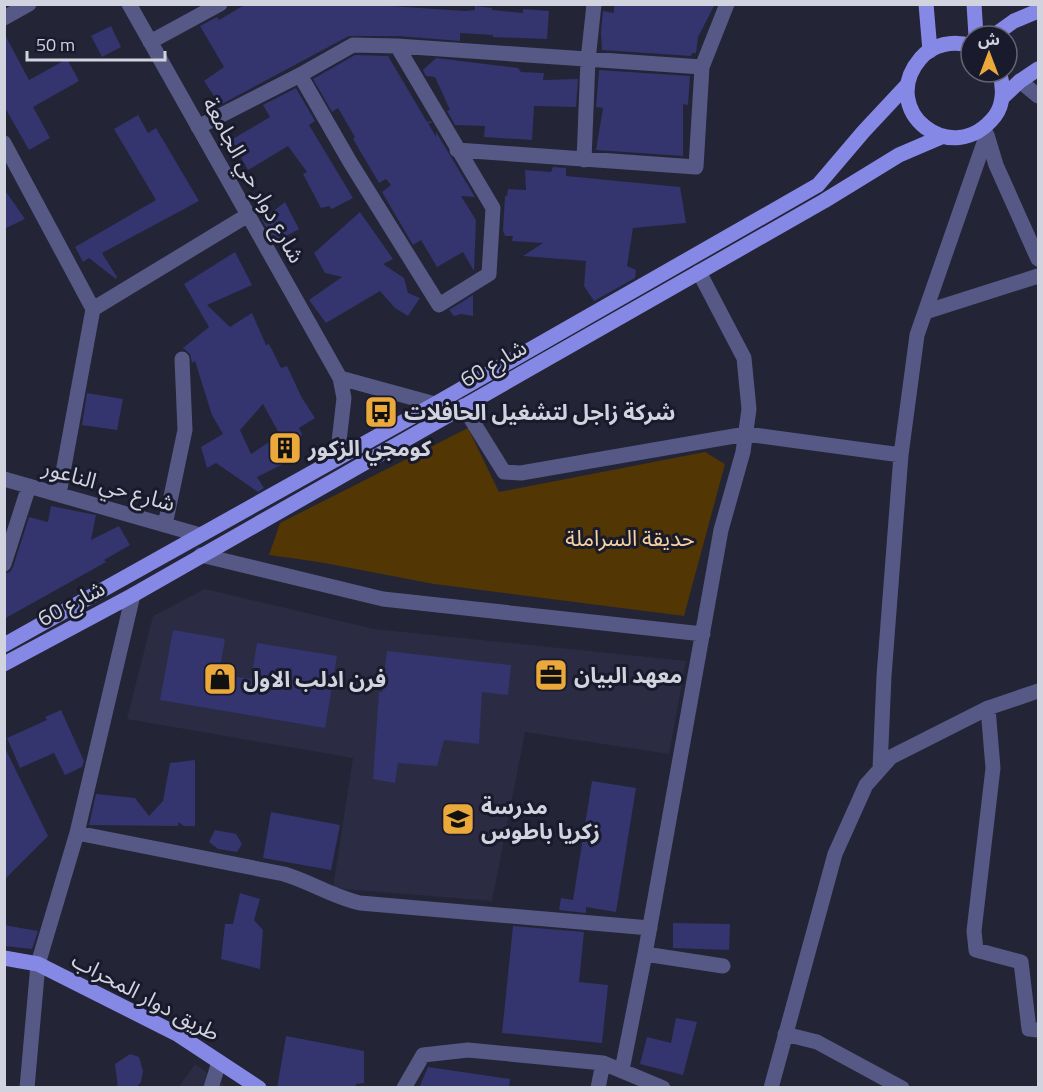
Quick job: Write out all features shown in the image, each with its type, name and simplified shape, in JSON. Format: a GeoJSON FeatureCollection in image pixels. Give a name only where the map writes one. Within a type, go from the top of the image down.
{"type":"FeatureCollection","features":[{"type":"Feature","properties":{"kind":"main road"},"geometry":{"type":"LineString","coordinates":[[927,4],[930,51],[938,46],[959,44]]}},
{"type":"Feature","properties":{"kind":"main road"},"geometry":{"type":"LineString","coordinates":[[974,4],[975,24]]}},
{"type":"Feature","properties":{"kind":"main road"},"geometry":{"type":"LineString","coordinates":[[1010,24],[1038,11]]}},
{"type":"Feature","properties":{"kind":"main road","name":"شارع 60"},"geometry":{"type":"LineString","coordinates":[[4,645],[435,404],[819,185],[907,85],[912,69],[922,56],[930,51]]}},
{"type":"Feature","properties":{"kind":"main road"},"geometry":{"type":"LineString","coordinates":[[1003,97],[1020,81],[1038,69]]}},
{"type":"Feature","properties":{"kind":"main road"},"geometry":{"type":"LineString","coordinates":[[907,85],[908,102],[915,117],[926,129],[941,137],[958,138],[974,135],[988,126],[998,112],[1003,97],[1002,84]]}},
{"type":"Feature","properties":{"kind":"main road","name":"شارع 60"},"geometry":{"type":"LineString","coordinates":[[4,664],[133,595],[824,201],[899,155],[941,137]]}},
{"type":"Feature","properties":{"kind":"main road","name":"طريق دوار المحراب"},"geometry":{"type":"LineString","coordinates":[[4,958],[38,964],[177,1034],[259,1088]]}},
{"type":"Feature","properties":{"kind":"street"},"geometry":{"type":"LineString","coordinates":[[4,18],[29,4]]}},
{"type":"Feature","properties":{"kind":"street","name":"شارع دوار حي الجامعة"},"geometry":{"type":"LineString","coordinates":[[129,4],[340,378],[344,398],[337,459]]}},
{"type":"Feature","properties":{"kind":"street"},"geometry":{"type":"LineString","coordinates":[[150,42],[220,4]]}},
{"type":"Feature","properties":{"kind":"street"},"geometry":{"type":"LineString","coordinates":[[584,160],[588,60],[594,4]]}},
{"type":"Feature","properties":{"kind":"street"},"geometry":{"type":"LineString","coordinates":[[457,150],[696,167],[702,67],[727,4]]}},
{"type":"Feature","properties":{"kind":"street"},"geometry":{"type":"LineString","coordinates":[[198,127],[353,45],[702,67]]}},
{"type":"Feature","properties":{"kind":"street"},"geometry":{"type":"LineString","coordinates":[[300,75],[350,162],[439,306],[489,274],[493,208],[397,46]]}},
{"type":"Feature","properties":{"kind":"street"},"geometry":{"type":"LineString","coordinates":[[1020,81],[1038,96]]}},
{"type":"Feature","properties":{"kind":"street"},"geometry":{"type":"LineString","coordinates":[[880,769],[884,676],[901,455],[917,335],[986,137],[998,112]]}},
{"type":"Feature","properties":{"kind":"street"},"geometry":{"type":"LineString","coordinates":[[986,137],[1038,259]]}},
{"type":"Feature","properties":{"kind":"street"},"geometry":{"type":"LineString","coordinates":[[4,142],[93,309],[59,494]]}},
{"type":"Feature","properties":{"kind":"street"},"geometry":{"type":"LineString","coordinates":[[93,309],[248,215]]}},
{"type":"Feature","properties":{"kind":"street"},"geometry":{"type":"LineString","coordinates":[[622,1070],[650,928],[721,530],[743,452],[749,409],[744,358],[699,272]]}},
{"type":"Feature","properties":{"kind":"street"},"geometry":{"type":"LineString","coordinates":[[925,312],[1038,276]]}},
{"type":"Feature","properties":{"kind":"street"},"geometry":{"type":"LineString","coordinates":[[165,525],[185,430],[182,359]]}},
{"type":"Feature","properties":{"kind":"street"},"geometry":{"type":"LineString","coordinates":[[340,378],[435,404]]}},
{"type":"Feature","properties":{"kind":"street"},"geometry":{"type":"LineString","coordinates":[[463,406],[504,472],[510,473],[746,434],[901,455]]}},
{"type":"Feature","properties":{"kind":"street","name":"شارع حي الناعور"},"geometry":{"type":"LineString","coordinates":[[4,478],[200,535]]}},
{"type":"Feature","properties":{"kind":"street"},"geometry":{"type":"LineString","coordinates":[[4,564],[29,486]]}},
{"type":"Feature","properties":{"kind":"street"},"geometry":{"type":"LineString","coordinates":[[201,555],[383,599],[703,634]]}},
{"type":"Feature","properties":{"kind":"street"},"geometry":{"type":"LineString","coordinates":[[27,1088],[38,964],[77,833],[133,595]]}},
{"type":"Feature","properties":{"kind":"street"},"geometry":{"type":"LineString","coordinates":[[771,1088],[835,854],[866,785],[891,757],[988,708],[1038,691]]}},
{"type":"Feature","properties":{"kind":"street"},"geometry":{"type":"LineString","coordinates":[[988,708],[993,768],[974,931],[976,950],[1021,962],[1029,1029],[1038,1030]]}},
{"type":"Feature","properties":{"kind":"street"},"geometry":{"type":"LineString","coordinates":[[77,833],[284,874],[334,896],[360,903],[650,928]]}},
{"type":"Feature","properties":{"kind":"street"},"geometry":{"type":"LineString","coordinates":[[645,954],[723,966]]}},
{"type":"Feature","properties":{"kind":"street"},"geometry":{"type":"LineString","coordinates":[[785,1034],[817,1042],[902,1088]]}},
{"type":"Feature","properties":{"kind":"street"},"geometry":{"type":"LineString","coordinates":[[404,1088],[423,1055],[468,1050],[603,1063],[663,1088]]}},
{"type":"Feature","properties":{"kind":"street"},"geometry":{"type":"LineString","coordinates":[[211,1088],[219,1062]]}},
{"type":"Feature","properties":{"kind":"street"},"geometry":{"type":"LineString","coordinates":[[598,1088],[603,1063]]}},
{"type":"Feature","properties":{"kind":"shaded area"},"geometry":{"type":"Polygon","coordinates":[[[205,589],[374,629],[686,661],[669,754],[525,732],[492,901],[333,888],[353,758],[127,719],[153,616],[205,589]]]}},
{"type":"Feature","properties":{"kind":"shaded area"},"geometry":{"type":"Polygon","coordinates":[[[195,1064],[226,1087],[178,1088],[195,1064]]]}},
{"type":"Feature","properties":{"kind":"green space","name":"حديقة السراملة"},"geometry":{"type":"Polygon","coordinates":[[[468,428],[499,492],[705,452],[725,464],[684,616],[434,584],[269,555],[280,523],[468,428]]]}},
{"type":"Feature","properties":{"kind":"building"},"geometry":{"type":"Polygon","coordinates":[[[246,4],[375,5],[465,11],[475,10],[475,6],[523,13],[523,9],[549,11],[547,39],[460,33],[460,41],[398,36],[349,36],[220,105],[204,81],[224,67],[200,26],[217,17],[219,20],[246,4]]]}},
{"type":"Feature","properties":{"kind":"building"},"geometry":{"type":"Polygon","coordinates":[[[614,4],[715,4],[698,37],[696,53],[692,53],[691,56],[602,50],[603,11],[614,13],[614,4]]]}},
{"type":"Feature","properties":{"kind":"building"},"geometry":{"type":"Polygon","coordinates":[[[111,26],[121,47],[102,57],[91,36],[111,26]]]}},
{"type":"Feature","properties":{"kind":"building"},"geometry":{"type":"Polygon","coordinates":[[[4,33],[29,80],[67,59],[79,81],[33,107],[50,138],[29,150],[4,106],[4,33]]]}},
{"type":"Feature","properties":{"kind":"building"},"geometry":{"type":"Polygon","coordinates":[[[355,55],[388,56],[427,122],[432,123],[428,123],[436,137],[436,132],[475,197],[461,196],[476,220],[474,271],[463,252],[437,267],[421,240],[413,245],[382,192],[391,185],[386,179],[379,183],[338,108],[332,112],[313,79],[355,55]]]}},
{"type":"Feature","properties":{"kind":"building"},"geometry":{"type":"Polygon","coordinates":[[[436,58],[518,68],[521,72],[544,73],[543,80],[578,79],[576,107],[534,106],[532,140],[484,137],[485,126],[455,125],[447,111],[450,110],[435,77],[426,76],[423,70],[436,58]]]}},
{"type":"Feature","properties":{"kind":"building"},"geometry":{"type":"Polygon","coordinates":[[[599,70],[690,76],[688,105],[683,104],[683,156],[596,150],[603,108],[596,107],[599,70]]]}},
{"type":"Feature","properties":{"kind":"building"},"geometry":{"type":"Polygon","coordinates":[[[296,88],[315,121],[309,125],[353,198],[332,209],[329,206],[321,208],[303,174],[307,172],[288,146],[248,170],[231,140],[270,117],[263,105],[296,88]]]}},
{"type":"Feature","properties":{"kind":"building"},"geometry":{"type":"Polygon","coordinates":[[[138,115],[148,133],[156,128],[199,201],[102,253],[117,277],[116,279],[89,258],[83,262],[75,247],[156,200],[114,129],[138,115]]]}},
{"type":"Feature","properties":{"kind":"building"},"geometry":{"type":"Polygon","coordinates":[[[553,167],[566,168],[566,176],[680,187],[686,223],[633,228],[627,266],[636,270],[635,278],[594,301],[584,286],[586,261],[523,256],[543,243],[512,241],[513,236],[505,236],[503,230],[505,196],[507,196],[508,189],[526,190],[525,170],[551,172],[553,167]]]}},
{"type":"Feature","properties":{"kind":"building"},"geometry":{"type":"Polygon","coordinates":[[[4,189],[25,219],[4,229],[4,189]]]}},
{"type":"Feature","properties":{"kind":"building"},"geometry":{"type":"Polygon","coordinates":[[[285,202],[299,229],[275,242],[262,220],[285,202]]]}},
{"type":"Feature","properties":{"kind":"building"},"geometry":{"type":"Polygon","coordinates":[[[360,212],[393,259],[383,264],[404,278],[408,293],[420,298],[408,316],[395,308],[380,291],[326,323],[309,300],[342,277],[325,273],[314,253],[360,212]]]}},
{"type":"Feature","properties":{"kind":"building"},"geometry":{"type":"Polygon","coordinates":[[[235,252],[252,285],[207,305],[230,327],[252,313],[266,345],[269,344],[281,368],[287,366],[302,398],[315,418],[299,428],[302,434],[293,459],[257,477],[264,488],[258,492],[216,463],[207,468],[201,447],[223,434],[212,415],[195,361],[192,363],[190,354],[183,348],[209,327],[184,284],[235,252]],[[263,404],[240,430],[251,454],[280,435],[263,404]]]}},
{"type":"Feature","properties":{"kind":"building"},"geometry":{"type":"Polygon","coordinates":[[[473,295],[473,316],[461,314],[454,316],[449,310],[473,295]]]}},
{"type":"Feature","properties":{"kind":"building"},"geometry":{"type":"Polygon","coordinates":[[[87,393],[123,399],[117,430],[82,425],[87,393]]]}},
{"type":"Feature","properties":{"kind":"building"},"geometry":{"type":"Polygon","coordinates":[[[51,506],[96,515],[91,540],[119,526],[130,545],[104,560],[106,562],[4,619],[4,574],[10,572],[13,567],[29,517],[48,522],[51,506]]]}},
{"type":"Feature","properties":{"kind":"building"},"geometry":{"type":"Polygon","coordinates":[[[173,630],[225,639],[219,674],[251,679],[257,643],[337,656],[325,728],[160,700],[173,630]]]}},
{"type":"Feature","properties":{"kind":"building"},"geometry":{"type":"Polygon","coordinates":[[[387,651],[511,665],[508,695],[482,692],[479,744],[444,740],[437,766],[398,763],[395,783],[373,779],[379,692],[382,692],[387,651]]]}},
{"type":"Feature","properties":{"kind":"building"},"geometry":{"type":"Polygon","coordinates":[[[61,710],[84,761],[82,767],[65,775],[54,753],[20,768],[7,738],[47,720],[45,717],[61,710]]]}},
{"type":"Feature","properties":{"kind":"building"},"geometry":{"type":"Polygon","coordinates":[[[4,746],[48,836],[4,880],[4,746]]]}},
{"type":"Feature","properties":{"kind":"building"},"geometry":{"type":"Polygon","coordinates":[[[195,760],[195,826],[184,826],[178,822],[178,826],[89,825],[96,794],[135,798],[149,816],[163,801],[170,763],[195,760]]]}},
{"type":"Feature","properties":{"kind":"building"},"geometry":{"type":"Polygon","coordinates":[[[592,781],[636,788],[616,912],[586,907],[586,913],[559,910],[561,898],[573,900],[592,781]]]}},
{"type":"Feature","properties":{"kind":"building"},"geometry":{"type":"Polygon","coordinates":[[[271,812],[340,825],[331,870],[263,858],[271,812]]]}},
{"type":"Feature","properties":{"kind":"building"},"geometry":{"type":"Polygon","coordinates":[[[215,830],[236,834],[242,844],[237,852],[218,849],[209,842],[215,830]]]}},
{"type":"Feature","properties":{"kind":"building"},"geometry":{"type":"Polygon","coordinates":[[[240,893],[260,899],[254,920],[263,930],[260,969],[221,959],[225,924],[233,924],[240,893]]]}},
{"type":"Feature","properties":{"kind":"building"},"geometry":{"type":"Polygon","coordinates":[[[673,923],[730,924],[729,950],[673,948],[673,923]]]}},
{"type":"Feature","properties":{"kind":"building"},"geometry":{"type":"Polygon","coordinates":[[[4,925],[38,931],[32,949],[4,946],[4,925]]]}},
{"type":"Feature","properties":{"kind":"building"},"geometry":{"type":"Polygon","coordinates":[[[513,926],[584,932],[579,982],[608,985],[602,1043],[502,1033],[513,926]]]}},
{"type":"Feature","properties":{"kind":"building"},"geometry":{"type":"Polygon","coordinates":[[[676,1018],[697,1022],[683,1075],[640,1064],[647,1037],[671,1043],[676,1018]]]}},
{"type":"Feature","properties":{"kind":"building"},"geometry":{"type":"Polygon","coordinates":[[[286,1036],[364,1051],[364,1083],[356,1084],[355,1088],[277,1088],[286,1036]]]}},
{"type":"Feature","properties":{"kind":"building"},"geometry":{"type":"Polygon","coordinates":[[[130,1054],[139,1057],[143,1071],[141,1082],[136,1088],[118,1088],[115,1064],[130,1054]]]}},
{"type":"Feature","properties":{"kind":"building"},"geometry":{"type":"Polygon","coordinates":[[[428,1067],[510,1079],[509,1088],[419,1088],[428,1067]]]}},
{"type":"Feature","properties":{"kind":"place","name":"شركة زاجل لتشغيل الحافلات"},"geometry":{"type":"Point","coordinates":[381,412]}},
{"type":"Feature","properties":{"kind":"place","name":"كومجي الزكور"},"geometry":{"type":"Point","coordinates":[285,448]}},
{"type":"Feature","properties":{"kind":"place","name":"معهد البيان"},"geometry":{"type":"Point","coordinates":[551,675]}},
{"type":"Feature","properties":{"kind":"place","name":"فرن ادلب الاول"},"geometry":{"type":"Point","coordinates":[220,679]}},
{"type":"Feature","properties":{"kind":"place","name":"مدرسة زكريا باطوس"},"geometry":{"type":"Point","coordinates":[458,819]}}]}
